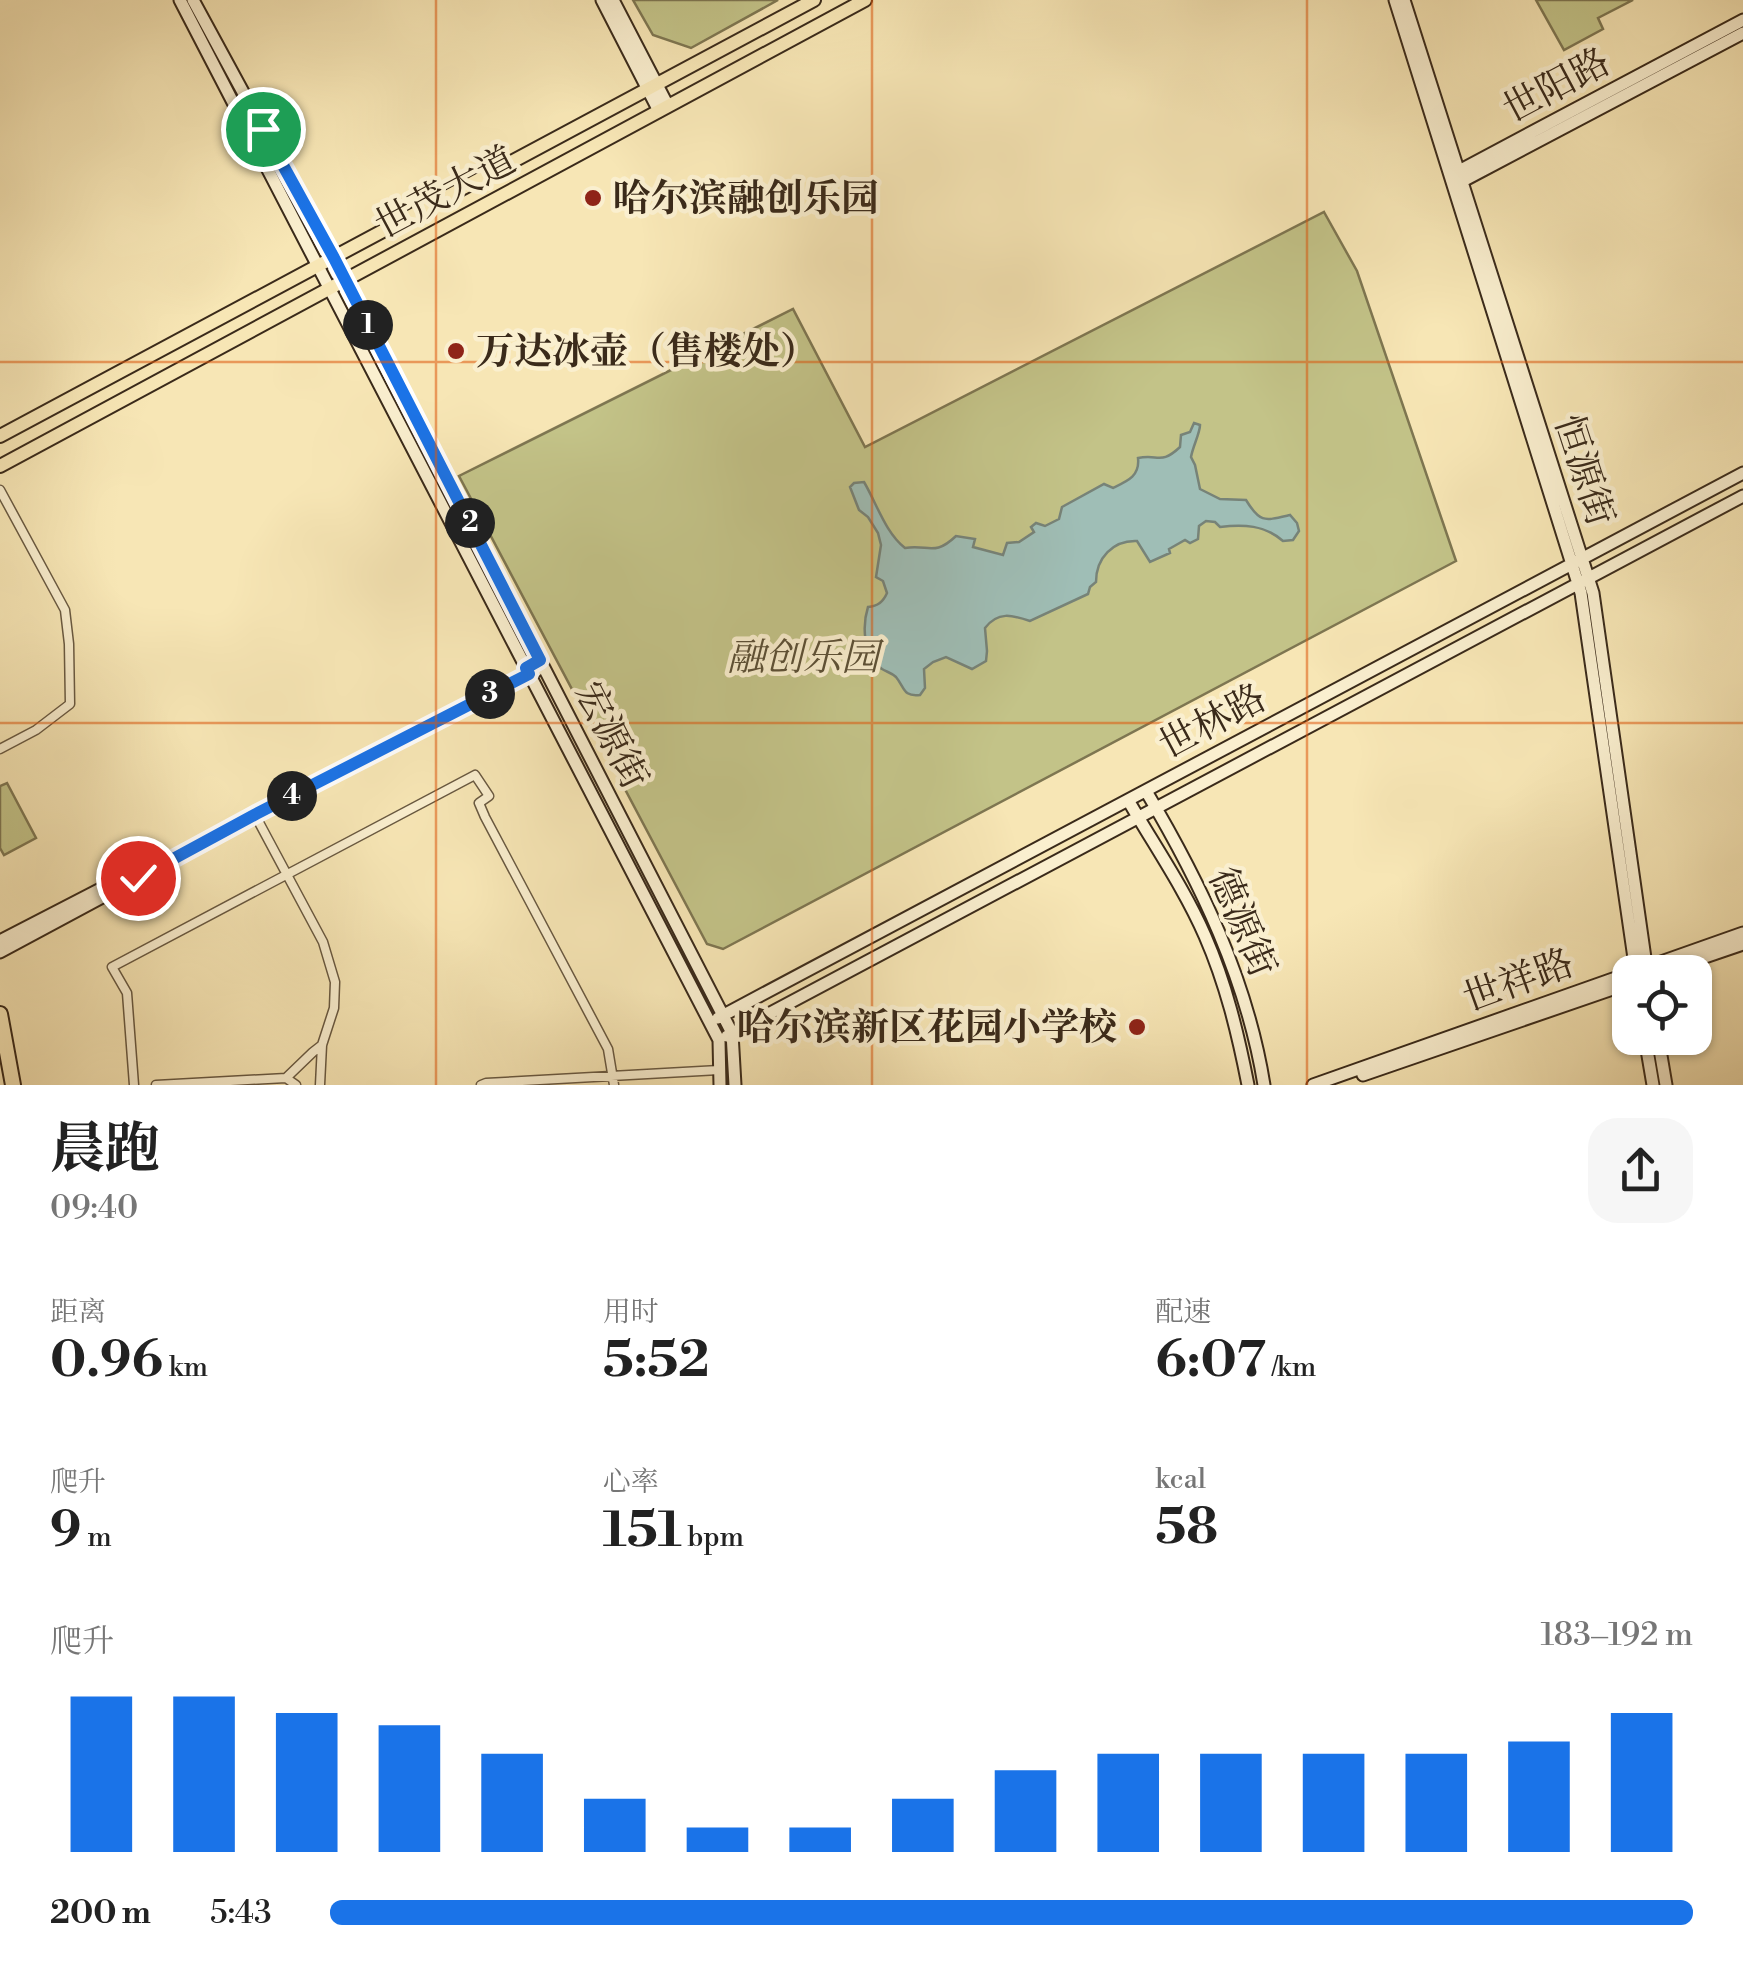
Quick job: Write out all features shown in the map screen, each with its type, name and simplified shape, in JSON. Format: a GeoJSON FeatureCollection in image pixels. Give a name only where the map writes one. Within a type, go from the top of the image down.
{"type":"FeatureCollection","features":[{"type":"Feature","properties":{"kind":"highway"},"geometry":{"type":"LineString","coordinates":[[0,1014],[13,1085]]}},
{"type":"Feature","properties":{"kind":"main road","name":"宏源街"},"geometry":{"type":"LineString","coordinates":[[180,0],[719,1040],[720,1085]]}},
{"type":"Feature","properties":{"kind":"main road","name":"宏源街"},"geometry":{"type":"LineString","coordinates":[[193,0],[334,258],[723,1015],[732,1034],[735,1085]]}},
{"type":"Feature","properties":{"kind":"main road"},"geometry":{"type":"LineString","coordinates":[[602,0],[652,87]]}},
{"type":"Feature","properties":{"kind":"main road"},"geometry":{"type":"LineString","coordinates":[[613,0],[663,109]]}},
{"type":"Feature","properties":{"kind":"main road","name":"世茂大道"},"geometry":{"type":"LineString","coordinates":[[0,436],[814,0]]}},
{"type":"Feature","properties":{"kind":"main road","name":"世茂大道"},"geometry":{"type":"LineString","coordinates":[[0,466],[866,0]]}},
{"type":"Feature","properties":{"kind":"main road","name":"恒源街"},"geometry":{"type":"LineString","coordinates":[[1395,0],[1456,178]]}},
{"type":"Feature","properties":{"kind":"main road","name":"恒源街"},"geometry":{"type":"LineString","coordinates":[[1404,0],[1583,581],[1639,955]]}},
{"type":"Feature","properties":{"kind":"main road","name":"世阳路"},"geometry":{"type":"LineString","coordinates":[[1456,178],[1743,20]]}},
{"type":"Feature","properties":{"kind":"main road","name":"世阳路"},"geometry":{"type":"LineString","coordinates":[[1456,178],[1743,33]]}},
{"type":"Feature","properties":{"kind":"main road","name":"世林路"},"geometry":{"type":"LineString","coordinates":[[710,1022],[1743,472]]}},
{"type":"Feature","properties":{"kind":"main road","name":"世林路"},"geometry":{"type":"LineString","coordinates":[[719,1040],[1743,496]]}},
{"type":"Feature","properties":{"kind":"main road"},"geometry":{"type":"LineString","coordinates":[[0,952],[542,663]]}},
{"type":"Feature","properties":{"kind":"main road"},"geometry":{"type":"LineString","coordinates":[[0,942],[528,671]]}},
{"type":"Feature","properties":{"kind":"main road","name":"德源街"},"geometry":{"type":"LineString","coordinates":[[1146,790],[1232,960],[1264,1085]]}},
{"type":"Feature","properties":{"kind":"main road","name":"德源街"},"geometry":{"type":"LineString","coordinates":[[1128,800],[1190,906],[1211,952],[1232,1010],[1248,1085]]}},
{"type":"Feature","properties":{"kind":"main road","name":"世祥路"},"geometry":{"type":"LineString","coordinates":[[1684,955],[1743,933]]}},
{"type":"Feature","properties":{"kind":"main road"},"geometry":{"type":"LineString","coordinates":[[1711,955],[1743,944]]}},
{"type":"Feature","properties":{"kind":"main road","name":"世祥路"},"geometry":{"type":"LineString","coordinates":[[1314,1085],[1612,981]]}},
{"type":"Feature","properties":{"kind":"main road","name":"世祥路"},"geometry":{"type":"LineString","coordinates":[[1336,1085],[1612,989]]}},
{"type":"Feature","properties":{"kind":"main road"},"geometry":{"type":"LineString","coordinates":[[1648,1055],[1653,1085]]}},
{"type":"Feature","properties":{"kind":"main road"},"geometry":{"type":"LineString","coordinates":[[1661,1055],[1666,1085]]}},
{"type":"Feature","properties":{"kind":"street"},"geometry":{"type":"LineString","coordinates":[[0,490],[65,610],[70,644],[70,704],[36,730],[0,749]]}},
{"type":"Feature","properties":{"kind":"street"},"geometry":{"type":"LineString","coordinates":[[134,1085],[128,993],[112,968],[475,775],[490,796],[479,804],[608,1049],[614,1081]]}},
{"type":"Feature","properties":{"kind":"street"},"geometry":{"type":"LineString","coordinates":[[256,814],[323,942],[335,982],[334,1008],[322,1045],[320,1085]]}},
{"type":"Feature","properties":{"kind":"street"},"geometry":{"type":"LineString","coordinates":[[286,1078],[322,1045]]}},
{"type":"Feature","properties":{"kind":"street"},"geometry":{"type":"LineString","coordinates":[[482,1085],[614,1081],[719,1070]]}},
{"type":"Feature","properties":{"kind":"street"},"geometry":{"type":"LineString","coordinates":[[156,1085],[286,1078],[296,1085]]}},
{"type":"Feature","properties":{"kind":"green space"},"geometry":{"type":"Polygon","coordinates":[[[633,0],[778,0],[691,48],[653,35],[633,0]]]}},
{"type":"Feature","properties":{"kind":"green space"},"geometry":{"type":"Polygon","coordinates":[[[1536,0],[1633,0],[1598,18],[1603,29],[1564,50],[1536,0]]]}},
{"type":"Feature","properties":{"kind":"green space","name":"融创乐园"},"geometry":{"type":"Polygon","coordinates":[[[1324,212],[1357,271],[1456,561],[723,949],[707,944],[459,476],[793,309],[865,447],[1324,212]]]}},
{"type":"Feature","properties":{"kind":"green space"},"geometry":{"type":"Polygon","coordinates":[[[7,783],[36,838],[4,855],[0,848],[0,786],[7,783]]]}},
{"type":"Feature","properties":{"kind":"water"},"geometry":{"type":"Polygon","coordinates":[[[1194,423],[1200,425],[1191,457],[1200,489],[1220,499],[1246,500],[1264,518],[1290,515],[1299,531],[1293,540],[1283,541],[1253,527],[1220,527],[1206,521],[1199,526],[1198,539],[1190,543],[1185,540],[1169,549],[1170,553],[1150,562],[1137,541],[1128,541],[1107,552],[1088,594],[1030,621],[1011,616],[995,619],[985,628],[986,661],[972,669],[946,657],[933,662],[924,669],[925,688],[920,695],[907,693],[896,677],[876,663],[866,640],[866,615],[868,607],[880,603],[887,593],[883,581],[876,577],[881,545],[878,533],[859,510],[850,487],[854,483],[864,482],[887,526],[905,548],[937,548],[956,536],[975,539],[973,547],[1003,555],[1007,543],[1019,542],[1034,532],[1031,527],[1036,523],[1045,526],[1059,519],[1062,507],[1104,484],[1113,488],[1128,480],[1135,474],[1138,458],[1164,457],[1174,452],[1180,447],[1181,435],[1190,432],[1194,423]]]}},
{"type":"Feature","properties":{"kind":"place","name":"哈尔滨融创乐园"},"geometry":{"type":"Point","coordinates":[593,198]}},
{"type":"Feature","properties":{"kind":"place","name":"万达冰壶（售楼处）"},"geometry":{"type":"Point","coordinates":[456,351]}},
{"type":"Feature","properties":{"kind":"place","name":"哈尔滨新区花园小学校"},"geometry":{"type":"Point","coordinates":[1137,1027]}},
{"type":"Feature","properties":{"kind":"route"},"geometry":{"type":"LineString","coordinates":[[138,878],[529,674],[526,668],[540,660],[334,258],[263,129]]}}]}
